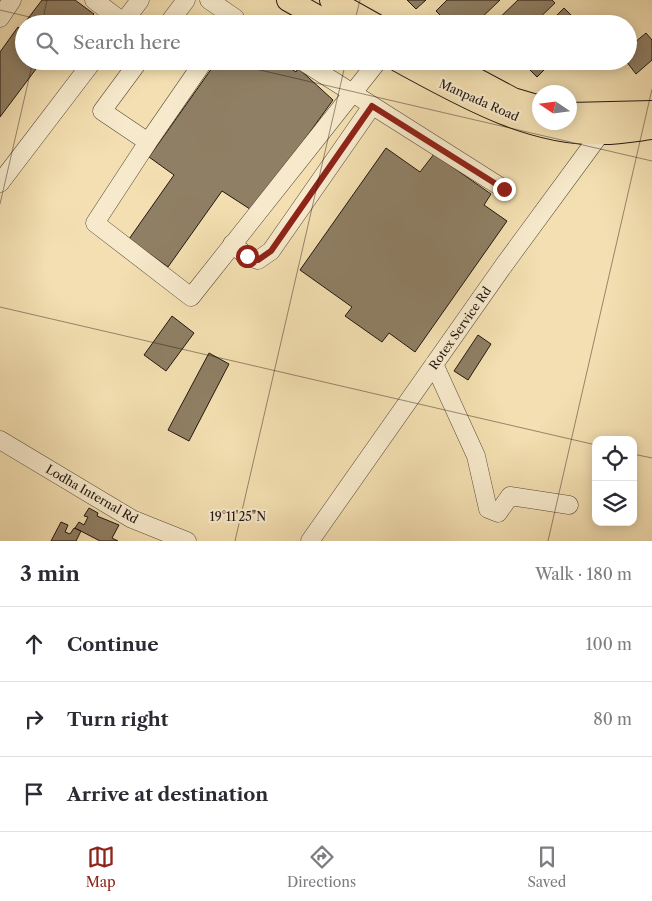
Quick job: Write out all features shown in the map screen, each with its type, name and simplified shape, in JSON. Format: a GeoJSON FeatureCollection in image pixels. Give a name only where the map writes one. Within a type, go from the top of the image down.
{"type":"FeatureCollection","features":[{"type":"Feature","properties":{"kind":"main road"},"geometry":{"type":"LineString","coordinates":[[288,0],[315,15]]}},
{"type":"Feature","properties":{"kind":"main road"},"geometry":{"type":"LineString","coordinates":[[331,0],[358,15]]}},
{"type":"Feature","properties":{"kind":"main road","name":"Manpada Road"},"geometry":{"type":"LineString","coordinates":[[416,70],[455,91],[520,119],[563,130],[603,124],[652,112]]}},
{"type":"Feature","properties":{"kind":"main road","name":"Manpada Road"},"geometry":{"type":"LineString","coordinates":[[459,70],[513,99],[532,105]]}},
{"type":"Feature","properties":{"kind":"main road","name":"Manpada Road"},"geometry":{"type":"LineString","coordinates":[[577,116],[603,124],[652,128]]}},
{"type":"Feature","properties":{"kind":"street"},"geometry":{"type":"LineString","coordinates":[[0,18],[12,0]]}},
{"type":"Feature","properties":{"kind":"street"},"geometry":{"type":"LineString","coordinates":[[94,0],[113,15]]}},
{"type":"Feature","properties":{"kind":"street"},"geometry":{"type":"LineString","coordinates":[[129,15],[140,0]]}},
{"type":"Feature","properties":{"kind":"street"},"geometry":{"type":"LineString","coordinates":[[175,15],[186,0]]}},
{"type":"Feature","properties":{"kind":"street"},"geometry":{"type":"LineString","coordinates":[[209,0],[228,15]]}},
{"type":"Feature","properties":{"kind":"street"},"geometry":{"type":"LineString","coordinates":[[0,182],[86,70]]}},
{"type":"Feature","properties":{"kind":"street"},"geometry":{"type":"LineString","coordinates":[[132,70],[102,111],[148,142]]}},
{"type":"Feature","properties":{"kind":"street"},"geometry":{"type":"LineString","coordinates":[[198,70],[95,223],[192,297],[371,70]]}},
{"type":"Feature","properties":{"kind":"street"},"geometry":{"type":"LineString","coordinates":[[316,70],[504,189]]}},
{"type":"Feature","properties":{"kind":"street"},"geometry":{"type":"LineString","coordinates":[[232,244],[247,256],[258,260],[271,251],[372,106]]}},
{"type":"Feature","properties":{"kind":"street","name":"Rotex Service Rd"},"geometry":{"type":"LineString","coordinates":[[310,541],[603,124]]}},
{"type":"Feature","properties":{"kind":"street"},"geometry":{"type":"LineString","coordinates":[[434,364],[476,456],[488,509],[498,513],[510,496],[569,505]]}},
{"type":"Feature","properties":{"kind":"street","name":"Lodha Internal Rd"},"geometry":{"type":"LineString","coordinates":[[0,440],[161,537],[186,541]]}},
{"type":"Feature","properties":{"kind":"building"},"geometry":{"type":"Polygon","coordinates":[[[42,0],[75,0],[94,14],[93,15],[31,15],[42,0]]]}},
{"type":"Feature","properties":{"kind":"building"},"geometry":{"type":"Polygon","coordinates":[[[407,0],[426,0],[416,9],[407,0]]]}},
{"type":"Feature","properties":{"kind":"building"},"geometry":{"type":"Polygon","coordinates":[[[447,0],[500,0],[484,15],[440,15],[436,11],[447,0]]]}},
{"type":"Feature","properties":{"kind":"building"},"geometry":{"type":"Polygon","coordinates":[[[518,0],[552,0],[555,3],[542,15],[502,15],[518,0]]]}},
{"type":"Feature","properties":{"kind":"building"},"geometry":{"type":"Polygon","coordinates":[[[564,8],[571,15],[557,15],[564,8]]]}},
{"type":"Feature","properties":{"kind":"building"},"geometry":{"type":"Polygon","coordinates":[[[15,31],[15,70],[35,70],[0,117],[0,52],[15,31]]]}},
{"type":"Feature","properties":{"kind":"building"},"geometry":{"type":"Polygon","coordinates":[[[646,33],[652,40],[652,60],[636,74],[633,70],[637,70],[637,40],[646,33]]]}},
{"type":"Feature","properties":{"kind":"building"},"geometry":{"type":"Polygon","coordinates":[[[211,70],[293,70],[296,72],[300,70],[333,100],[253,211],[222,191],[168,267],[129,239],[174,175],[149,157],[211,70]]]}},
{"type":"Feature","properties":{"kind":"building"},"geometry":{"type":"Polygon","coordinates":[[[530,70],[544,70],[537,77],[530,70]]]}},
{"type":"Feature","properties":{"kind":"building"},"geometry":{"type":"Polygon","coordinates":[[[386,148],[420,172],[434,154],[491,194],[484,205],[507,221],[415,352],[389,333],[382,342],[345,316],[352,307],[300,270],[386,148]]]}},
{"type":"Feature","properties":{"kind":"building"},"geometry":{"type":"Polygon","coordinates":[[[172,316],[194,333],[166,371],[144,355],[172,316]]]}},
{"type":"Feature","properties":{"kind":"building"},"geometry":{"type":"Polygon","coordinates":[[[478,335],[491,344],[468,380],[454,371],[478,335]]]}},
{"type":"Feature","properties":{"kind":"building"},"geometry":{"type":"Polygon","coordinates":[[[209,353],[229,364],[189,441],[168,430],[209,353]]]}},
{"type":"Feature","properties":{"kind":"building"},"geometry":{"type":"Polygon","coordinates":[[[89,508],[98,513],[97,516],[119,525],[112,538],[118,541],[100,541],[75,528],[79,522],[84,525],[88,517],[84,516],[89,508]]]}},
{"type":"Feature","properties":{"kind":"building"},"geometry":{"type":"Polygon","coordinates":[[[61,522],[68,525],[65,532],[70,534],[74,528],[81,531],[76,541],[51,541],[61,522]]]}},
{"type":"Feature","properties":{"kind":"route"},"geometry":{"type":"LineString","coordinates":[[247,256],[258,260],[271,251],[372,106],[504,189]]}}]}
